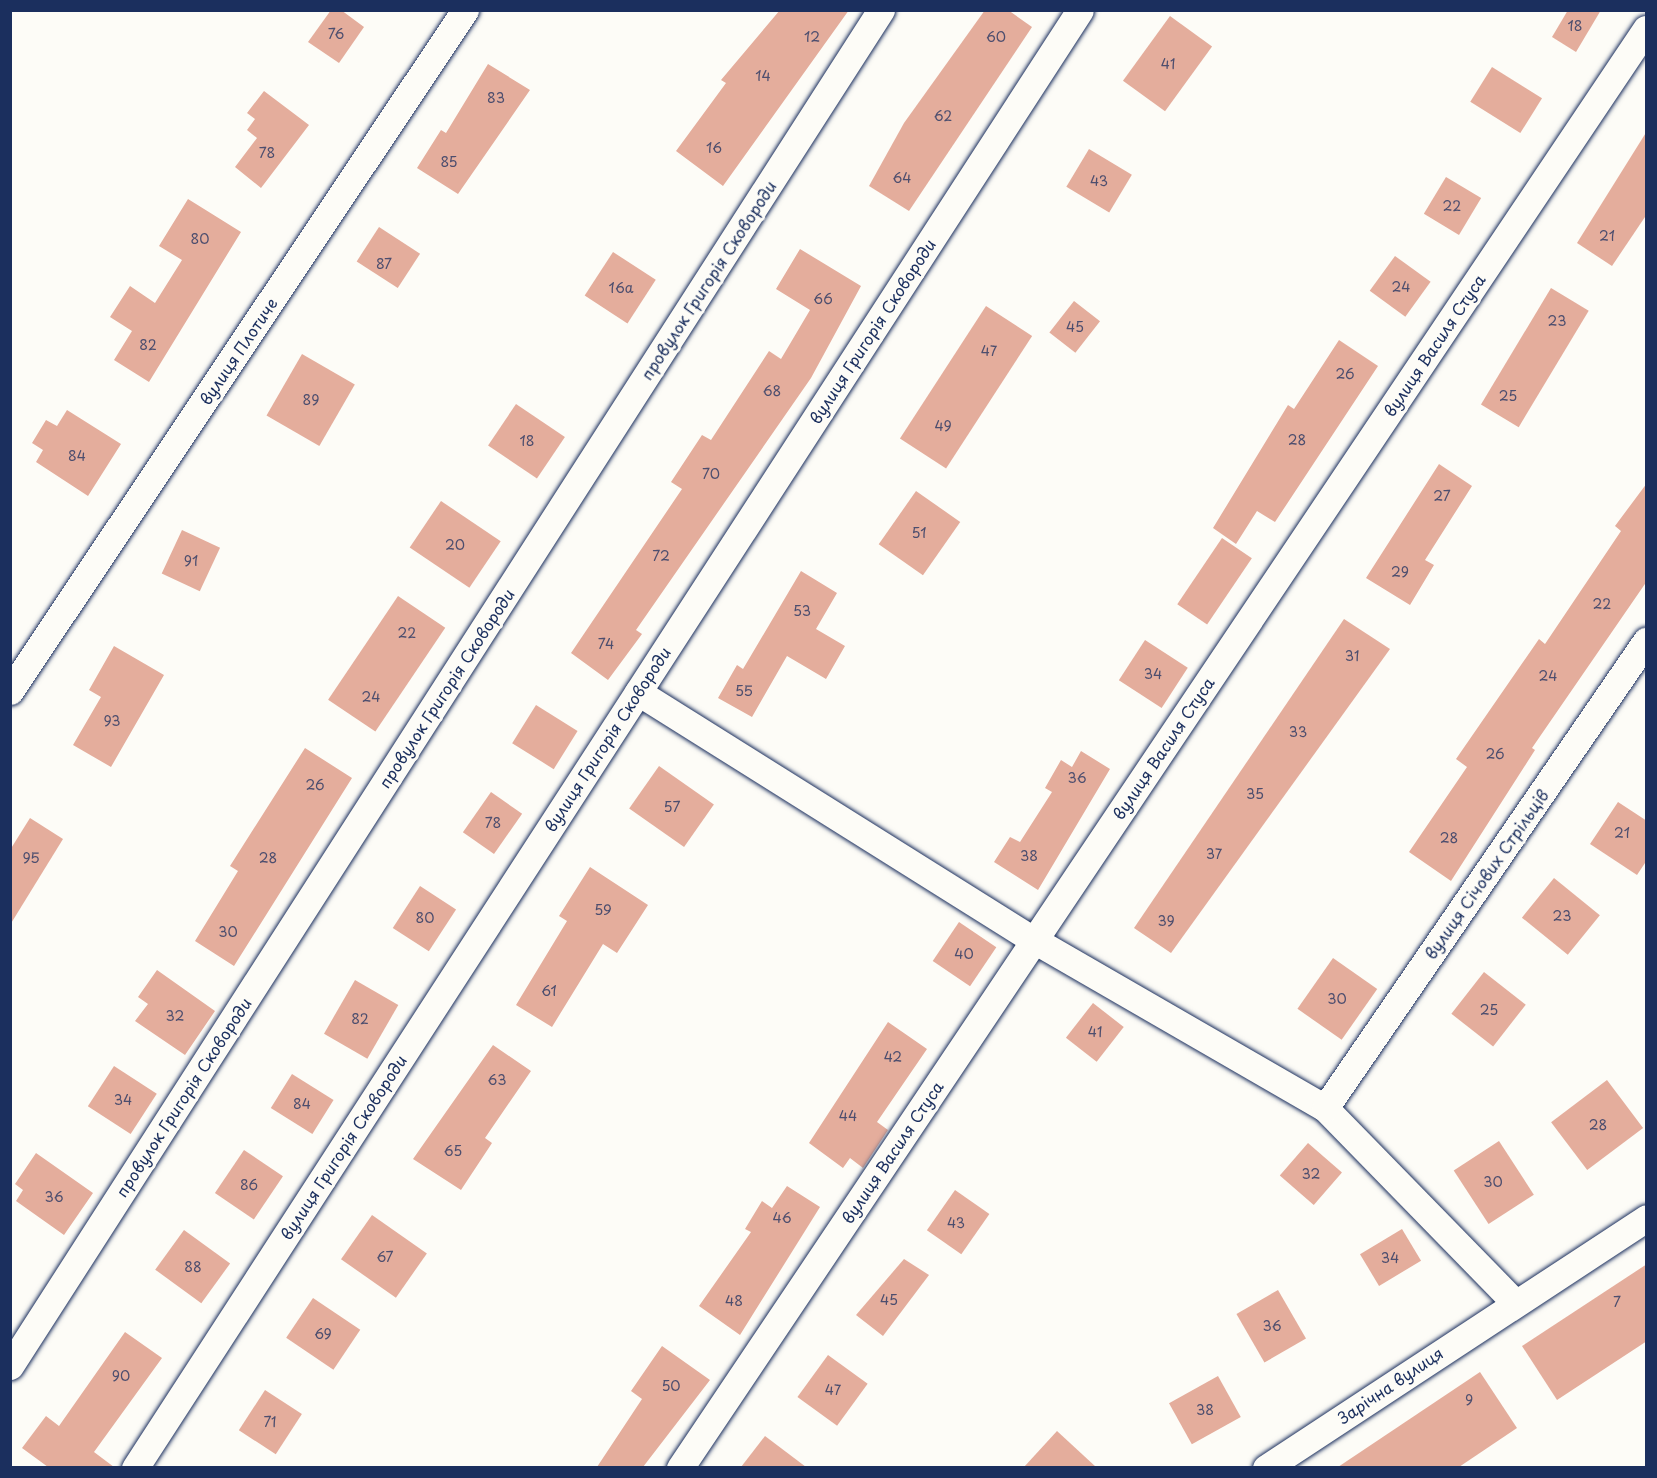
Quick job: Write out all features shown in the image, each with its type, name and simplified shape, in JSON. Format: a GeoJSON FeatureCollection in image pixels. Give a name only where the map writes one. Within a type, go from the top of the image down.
{"type":"FeatureCollection","features":[{"type":"Feature","properties":{"kind":"street","name":"вулиця Плотиче"},"geometry":{"type":"LineString","coordinates":[[10,691],[465,10]]}},
{"type":"Feature","properties":{"kind":"street","name":"провулок Григорія Сковороди"},"geometry":{"type":"LineString","coordinates":[[10,1366],[881,10]]}},
{"type":"Feature","properties":{"kind":"street","name":"вулиця Григорія Сковороди"},"geometry":{"type":"LineString","coordinates":[[135,1467],[1080,10]]}},
{"type":"Feature","properties":{"kind":"street","name":"вулиця Василя Стуса"},"geometry":{"type":"LineString","coordinates":[[680,1467],[1647,29]]}},
{"type":"Feature","properties":{"kind":"street","name":"вулиця Січових Стрільців"},"geometry":{"type":"LineString","coordinates":[[1325,1108],[1647,641]]}},
{"type":"Feature","properties":{"kind":"street"},"geometry":{"type":"LineString","coordinates":[[638,692],[1034,940],[1325,1108],[1514,1302]]}},
{"type":"Feature","properties":{"kind":"street","name":"Зарічна вулиця"},"geometry":{"type":"LineString","coordinates":[[1266,1467],[1514,1302],[1647,1218]]}},
{"type":"Feature","properties":{"kind":"building"},"geometry":{"type":"Polygon","coordinates":[[[331,10],[341,10],[364,27],[339,63],[308,42],[331,10]]]}},
{"type":"Feature","properties":{"kind":"building"},"geometry":{"type":"Polygon","coordinates":[[[780,10],[849,10],[723,186],[676,151],[726,83],[721,80],[780,10]]]}},
{"type":"Feature","properties":{"kind":"building"},"geometry":{"type":"Polygon","coordinates":[[[985,10],[1008,10],[1032,27],[909,211],[869,186],[904,123],[985,10]]]}},
{"type":"Feature","properties":{"kind":"building"},"geometry":{"type":"Polygon","coordinates":[[[1568,10],[1601,10],[1576,52],[1552,37],[1568,10]]]}},
{"type":"Feature","properties":{"kind":"building"},"geometry":{"type":"Polygon","coordinates":[[[1170,16],[1212,47],[1165,111],[1123,81],[1170,16]]]}},
{"type":"Feature","properties":{"kind":"building"},"geometry":{"type":"Polygon","coordinates":[[[488,64],[530,90],[458,194],[417,168],[441,130],[446,133],[488,64]]]}},
{"type":"Feature","properties":{"kind":"building"},"geometry":{"type":"Polygon","coordinates":[[[1492,67],[1542,98],[1520,133],[1470,102],[1492,67]]]}},
{"type":"Feature","properties":{"kind":"building"},"geometry":{"type":"Polygon","coordinates":[[[264,91],[309,125],[261,188],[235,167],[257,138],[247,130],[255,119],[247,113],[264,91]]]}},
{"type":"Feature","properties":{"kind":"building"},"geometry":{"type":"Polygon","coordinates":[[[1647,131],[1647,214],[1612,266],[1577,243],[1647,131]]]}},
{"type":"Feature","properties":{"kind":"building"},"geometry":{"type":"Polygon","coordinates":[[[1089,149],[1132,175],[1109,212],[1066,187],[1089,149]]]}},
{"type":"Feature","properties":{"kind":"building"},"geometry":{"type":"Polygon","coordinates":[[[1446,177],[1481,198],[1459,235],[1424,214],[1446,177]]]}},
{"type":"Feature","properties":{"kind":"building"},"geometry":{"type":"Polygon","coordinates":[[[188,199],[241,232],[149,382],[114,360],[132,331],[110,317],[130,286],[155,303],[182,260],[159,246],[188,199]]]}},
{"type":"Feature","properties":{"kind":"building"},"geometry":{"type":"Polygon","coordinates":[[[379,227],[420,254],[398,288],[357,261],[379,227]]]}},
{"type":"Feature","properties":{"kind":"building"},"geometry":{"type":"Polygon","coordinates":[[[800,249],[861,286],[811,378],[636,630],[642,634],[608,680],[571,653],[682,489],[671,482],[702,435],[711,440],[769,351],[781,359],[810,310],[776,289],[800,249]]]}},
{"type":"Feature","properties":{"kind":"building"},"geometry":{"type":"Polygon","coordinates":[[[613,252],[656,280],[627,323],[585,296],[613,252]]]}},
{"type":"Feature","properties":{"kind":"building"},"geometry":{"type":"Polygon","coordinates":[[[1395,256],[1431,282],[1405,317],[1370,291],[1395,256]]]}},
{"type":"Feature","properties":{"kind":"building"},"geometry":{"type":"Polygon","coordinates":[[[1551,288],[1589,311],[1519,427],[1481,405],[1551,288]]]}},
{"type":"Feature","properties":{"kind":"building"},"geometry":{"type":"Polygon","coordinates":[[[1074,301],[1100,321],[1075,353],[1049,333],[1074,301]]]}},
{"type":"Feature","properties":{"kind":"building"},"geometry":{"type":"Polygon","coordinates":[[[986,306],[1032,336],[946,468],[900,439],[986,306]]]}},
{"type":"Feature","properties":{"kind":"building"},"geometry":{"type":"Polygon","coordinates":[[[1339,340],[1378,366],[1275,522],[1257,511],[1236,544],[1213,528],[1288,405],[1294,409],[1339,340]]]}},
{"type":"Feature","properties":{"kind":"building"},"geometry":{"type":"Polygon","coordinates":[[[302,354],[355,384],[319,446],[266,415],[302,354]]]}},
{"type":"Feature","properties":{"kind":"building"},"geometry":{"type":"Polygon","coordinates":[[[516,404],[565,437],[537,478],[488,445],[516,404]]]}},
{"type":"Feature","properties":{"kind":"building"},"geometry":{"type":"Polygon","coordinates":[[[67,410],[121,444],[88,496],[36,462],[43,450],[32,443],[46,420],[57,426],[67,410]]]}},
{"type":"Feature","properties":{"kind":"building"},"geometry":{"type":"Polygon","coordinates":[[[1439,464],[1472,486],[1425,560],[1434,565],[1410,605],[1366,578],[1439,464]]]}},
{"type":"Feature","properties":{"kind":"building"},"geometry":{"type":"Polygon","coordinates":[[[1647,483],[1647,581],[1532,748],[1535,750],[1451,881],[1409,852],[1467,767],[1456,759],[1539,639],[1545,644],[1621,531],[1615,526],[1647,483]]]}},
{"type":"Feature","properties":{"kind":"building"},"geometry":{"type":"Polygon","coordinates":[[[916,491],[960,522],[923,575],[879,544],[916,491]]]}},
{"type":"Feature","properties":{"kind":"building"},"geometry":{"type":"Polygon","coordinates":[[[441,501],[501,541],[469,588],[410,547],[441,501]]]}},
{"type":"Feature","properties":{"kind":"building"},"geometry":{"type":"Polygon","coordinates":[[[182,530],[220,548],[200,591],[162,574],[182,530]]]}},
{"type":"Feature","properties":{"kind":"building"},"geometry":{"type":"Polygon","coordinates":[[[1222,538],[1252,558],[1207,624],[1177,604],[1222,538]]]}},
{"type":"Feature","properties":{"kind":"building"},"geometry":{"type":"Polygon","coordinates":[[[801,571],[837,593],[816,629],[845,646],[826,679],[787,656],[752,717],[718,698],[737,665],[743,669],[801,571]]]}},
{"type":"Feature","properties":{"kind":"building"},"geometry":{"type":"Polygon","coordinates":[[[398,596],[445,628],[375,732],[328,700],[398,596]]]}},
{"type":"Feature","properties":{"kind":"building"},"geometry":{"type":"Polygon","coordinates":[[[1344,619],[1390,649],[1171,953],[1134,928],[1344,619]]]}},
{"type":"Feature","properties":{"kind":"building"},"geometry":{"type":"Polygon","coordinates":[[[1145,640],[1188,668],[1162,708],[1119,680],[1145,640]]]}},
{"type":"Feature","properties":{"kind":"building"},"geometry":{"type":"Polygon","coordinates":[[[114,646],[164,675],[111,767],[73,745],[101,697],[89,690],[114,646]]]}},
{"type":"Feature","properties":{"kind":"building"},"geometry":{"type":"Polygon","coordinates":[[[536,705],[578,731],[554,769],[512,743],[536,705]]]}},
{"type":"Feature","properties":{"kind":"building"},"geometry":{"type":"Polygon","coordinates":[[[305,748],[352,778],[234,966],[195,941],[238,871],[230,866],[305,748]]]}},
{"type":"Feature","properties":{"kind":"building"},"geometry":{"type":"Polygon","coordinates":[[[1081,751],[1110,769],[1038,890],[994,862],[1010,837],[1020,842],[1052,792],[1045,788],[1061,760],[1072,767],[1081,751]]]}},
{"type":"Feature","properties":{"kind":"building"},"geometry":{"type":"Polygon","coordinates":[[[659,766],[714,804],[684,847],[629,809],[659,766]]]}},
{"type":"Feature","properties":{"kind":"building"},"geometry":{"type":"Polygon","coordinates":[[[491,792],[522,814],[494,854],[463,832],[491,792]]]}},
{"type":"Feature","properties":{"kind":"building"},"geometry":{"type":"Polygon","coordinates":[[[1618,802],[1647,821],[1647,860],[1637,875],[1590,844],[1618,802]]]}},
{"type":"Feature","properties":{"kind":"building"},"geometry":{"type":"Polygon","coordinates":[[[30,818],[63,839],[10,925],[10,850],[30,818]]]}},
{"type":"Feature","properties":{"kind":"building"},"geometry":{"type":"Polygon","coordinates":[[[590,867],[648,905],[617,953],[603,944],[552,1027],[516,1005],[567,921],[559,916],[590,867]]]}},
{"type":"Feature","properties":{"kind":"building"},"geometry":{"type":"Polygon","coordinates":[[[1554,878],[1600,915],[1568,955],[1522,918],[1554,878]]]}},
{"type":"Feature","properties":{"kind":"building"},"geometry":{"type":"Polygon","coordinates":[[[420,886],[456,909],[429,951],[393,928],[420,886]]]}},
{"type":"Feature","properties":{"kind":"building"},"geometry":{"type":"Polygon","coordinates":[[[959,922],[996,947],[970,986],[933,961],[959,922]]]}},
{"type":"Feature","properties":{"kind":"building"},"geometry":{"type":"Polygon","coordinates":[[[1333,958],[1377,989],[1342,1040],[1297,1009],[1333,958]]]}},
{"type":"Feature","properties":{"kind":"building"},"geometry":{"type":"Polygon","coordinates":[[[157,970],[215,1011],[185,1055],[135,1021],[148,1004],[138,997],[157,970]]]}},
{"type":"Feature","properties":{"kind":"building"},"geometry":{"type":"Polygon","coordinates":[[[1484,972],[1526,1005],[1493,1046],[1451,1014],[1484,972]]]}},
{"type":"Feature","properties":{"kind":"building"},"geometry":{"type":"Polygon","coordinates":[[[355,980],[398,1005],[367,1059],[324,1034],[355,980]]]}},
{"type":"Feature","properties":{"kind":"building"},"geometry":{"type":"Polygon","coordinates":[[[1093,1003],[1124,1027],[1097,1062],[1066,1038],[1093,1003]]]}},
{"type":"Feature","properties":{"kind":"building"},"geometry":{"type":"Polygon","coordinates":[[[888,1022],[927,1049],[877,1122],[888,1130],[863,1168],[850,1158],[843,1168],[809,1143],[888,1022]]]}},
{"type":"Feature","properties":{"kind":"building"},"geometry":{"type":"Polygon","coordinates":[[[493,1045],[531,1071],[485,1138],[492,1143],[461,1190],[413,1159],[493,1045]]]}},
{"type":"Feature","properties":{"kind":"building"},"geometry":{"type":"Polygon","coordinates":[[[114,1066],[157,1094],[131,1134],[88,1106],[114,1066]]]}},
{"type":"Feature","properties":{"kind":"building"},"geometry":{"type":"Polygon","coordinates":[[[292,1074],[334,1100],[312,1134],[271,1108],[292,1074]]]}},
{"type":"Feature","properties":{"kind":"building"},"geometry":{"type":"Polygon","coordinates":[[[1607,1080],[1643,1128],[1587,1170],[1551,1122],[1607,1080]]]}},
{"type":"Feature","properties":{"kind":"building"},"geometry":{"type":"Polygon","coordinates":[[[1499,1141],[1534,1195],[1489,1224],[1454,1170],[1499,1141]]]}},
{"type":"Feature","properties":{"kind":"building"},"geometry":{"type":"Polygon","coordinates":[[[1308,1143],[1342,1173],[1314,1205],[1280,1175],[1308,1143]]]}},
{"type":"Feature","properties":{"kind":"building"},"geometry":{"type":"Polygon","coordinates":[[[244,1150],[283,1176],[254,1219],[215,1193],[244,1150]]]}},
{"type":"Feature","properties":{"kind":"building"},"geometry":{"type":"Polygon","coordinates":[[[36,1153],[93,1193],[64,1235],[16,1201],[23,1190],[15,1184],[36,1153]]]}},
{"type":"Feature","properties":{"kind":"building"},"geometry":{"type":"Polygon","coordinates":[[[787,1186],[820,1207],[740,1335],[699,1306],[751,1232],[745,1229],[762,1201],[772,1208],[787,1186]]]}},
{"type":"Feature","properties":{"kind":"building"},"geometry":{"type":"Polygon","coordinates":[[[955,1190],[989,1214],[961,1254],[927,1230],[955,1190]]]}},
{"type":"Feature","properties":{"kind":"building"},"geometry":{"type":"Polygon","coordinates":[[[372,1215],[427,1253],[396,1298],[341,1259],[372,1215]]]}},
{"type":"Feature","properties":{"kind":"building"},"geometry":{"type":"Polygon","coordinates":[[[1402,1229],[1421,1261],[1379,1286],[1360,1254],[1402,1229]]]}},
{"type":"Feature","properties":{"kind":"building"},"geometry":{"type":"Polygon","coordinates":[[[184,1230],[230,1264],[201,1303],[155,1270],[184,1230]]]}},
{"type":"Feature","properties":{"kind":"building"},"geometry":{"type":"Polygon","coordinates":[[[904,1259],[929,1275],[883,1336],[856,1315],[904,1259]]]}},
{"type":"Feature","properties":{"kind":"building"},"geometry":{"type":"Polygon","coordinates":[[[1647,1264],[1647,1341],[1557,1400],[1522,1346],[1647,1264]]]}},
{"type":"Feature","properties":{"kind":"building"},"geometry":{"type":"Polygon","coordinates":[[[1278,1290],[1306,1338],[1264,1362],[1236,1314],[1278,1290]]]}},
{"type":"Feature","properties":{"kind":"building"},"geometry":{"type":"Polygon","coordinates":[[[313,1298],[360,1330],[333,1370],[286,1338],[313,1298]]]}},
{"type":"Feature","properties":{"kind":"building"},"geometry":{"type":"Polygon","coordinates":[[[125,1332],[162,1358],[94,1452],[114,1467],[48,1467],[22,1448],[46,1416],[59,1426],[125,1332]]]}},
{"type":"Feature","properties":{"kind":"building"},"geometry":{"type":"Polygon","coordinates":[[[662,1346],[710,1380],[643,1467],[597,1467],[642,1399],[631,1391],[662,1346]]]}},
{"type":"Feature","properties":{"kind":"building"},"geometry":{"type":"Polygon","coordinates":[[[828,1355],[868,1384],[837,1426],[797,1397],[828,1355]]]}},
{"type":"Feature","properties":{"kind":"building"},"geometry":{"type":"Polygon","coordinates":[[[1480,1372],[1517,1428],[1459,1467],[1338,1467],[1480,1372]]]}},
{"type":"Feature","properties":{"kind":"building"},"geometry":{"type":"Polygon","coordinates":[[[1218,1376],[1241,1417],[1192,1444],[1169,1403],[1218,1376]]]}},
{"type":"Feature","properties":{"kind":"building"},"geometry":{"type":"Polygon","coordinates":[[[265,1390],[302,1414],[276,1454],[239,1430],[265,1390]]]}},
{"type":"Feature","properties":{"kind":"building"},"geometry":{"type":"Polygon","coordinates":[[[1057,1431],[1096,1467],[1024,1467],[1057,1431]]]}},
{"type":"Feature","properties":{"kind":"building"},"geometry":{"type":"Polygon","coordinates":[[[765,1436],[806,1467],[741,1467],[765,1436]]]}}]}
